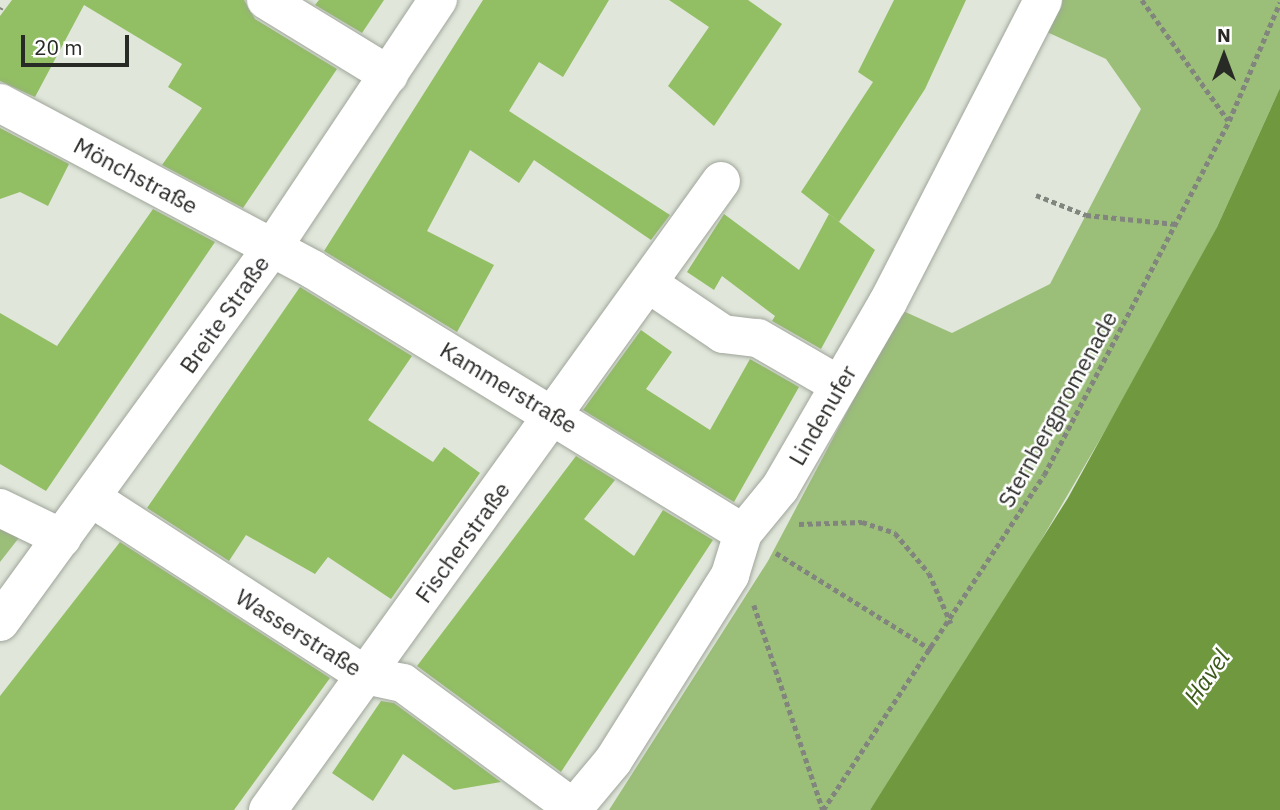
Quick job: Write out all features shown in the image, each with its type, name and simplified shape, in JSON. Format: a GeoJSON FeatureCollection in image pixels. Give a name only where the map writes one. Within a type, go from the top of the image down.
{"type":"FeatureCollection","features":[{"type":"Feature","properties":{"kind":"street"},"geometry":{"type":"LineString","coordinates":[[266,0],[389,75]]}},
{"type":"Feature","properties":{"kind":"street","name":"Breite Straße"},"geometry":{"type":"LineString","coordinates":[[0,622],[93,499],[273,246],[438,0]]}},
{"type":"Feature","properties":{"kind":"street","name":"Lindenufer"},"geometry":{"type":"LineString","coordinates":[[572,809],[613,761],[730,575],[743,533],[780,488],[839,385],[1044,0]]}},
{"type":"Feature","properties":{"kind":"street","name":"Mönchstraße"},"geometry":{"type":"LineString","coordinates":[[0,103],[273,246]]}},
{"type":"Feature","properties":{"kind":"street","name":"Fischerstraße"},"geometry":{"type":"LineString","coordinates":[[268,810],[721,181]]}},
{"type":"Feature","properties":{"kind":"street","name":"Kammerstraße"},"geometry":{"type":"LineString","coordinates":[[273,246],[466,359],[743,533]]}},
{"type":"Feature","properties":{"kind":"street"},"geometry":{"type":"LineString","coordinates":[[652,279],[723,334],[758,338],[839,385]]}},
{"type":"Feature","properties":{"kind":"street","name":"Wasserstraße"},"geometry":{"type":"LineString","coordinates":[[93,499],[365,675],[403,683],[572,809]]}},
{"type":"Feature","properties":{"kind":"street"},"geometry":{"type":"LineString","coordinates":[[0,508],[62,538]]}},
{"type":"Feature","properties":{"kind":"path"},"geometry":{"type":"LineString","coordinates":[[1142,0],[1229,121]]}},
{"type":"Feature","properties":{"kind":"path","name":"Sternbergpromenade"},"geometry":{"type":"LineString","coordinates":[[823,810],[951,623],[1044,475],[1229,121],[1280,2]]}},
{"type":"Feature","properties":{"kind":"path"},"geometry":{"type":"LineString","coordinates":[[1036,195],[1086,215],[1175,224]]}},
{"type":"Feature","properties":{"kind":"path"},"geometry":{"type":"LineString","coordinates":[[743,533],[823,520],[895,533],[929,573],[951,623]]}},
{"type":"Feature","properties":{"kind":"path"},"geometry":{"type":"LineString","coordinates":[[743,533],[932,650]]}},
{"type":"Feature","properties":{"kind":"path"},"geometry":{"type":"LineString","coordinates":[[730,575],[750,594],[823,810]]}},
{"type":"Feature","properties":{"kind":"shaded area"},"geometry":{"type":"Polygon","coordinates":[[[1062,0],[1280,0],[1280,88],[1217,227],[1137,376],[987,633],[870,810],[609,810],[768,561],[901,310],[952,333],[1050,284],[1141,109],[1106,59],[1047,32],[1062,0]]]}},
{"type":"Feature","properties":{"kind":"shaded area"},"geometry":{"type":"Polygon","coordinates":[[[0,511],[25,530],[0,562],[0,511]]]}},
{"type":"Feature","properties":{"kind":"water","name":"Havel"},"geometry":{"type":"Polygon","coordinates":[[[1280,88],[1280,810],[870,810],[1068,498],[1217,227],[1280,88]]]}},
{"type":"Feature","properties":{"kind":"building"},"geometry":{"type":"Polygon","coordinates":[[[12,0],[244,0],[255,19],[337,69],[243,208],[162,165],[202,108],[168,87],[182,64],[84,5],[35,97],[0,81],[0,16],[12,0]]]}},
{"type":"Feature","properties":{"kind":"building"},"geometry":{"type":"Polygon","coordinates":[[[319,0],[384,0],[362,33],[315,5],[319,0]]]}},
{"type":"Feature","properties":{"kind":"building"},"geometry":{"type":"Polygon","coordinates":[[[483,0],[609,0],[563,77],[539,62],[509,111],[670,215],[651,240],[534,160],[519,183],[470,150],[427,231],[494,265],[457,332],[324,251],[483,0]]]}},
{"type":"Feature","properties":{"kind":"building"},"geometry":{"type":"Polygon","coordinates":[[[669,0],[748,0],[782,24],[714,126],[668,86],[709,27],[669,0]]]}},
{"type":"Feature","properties":{"kind":"building"},"geometry":{"type":"Polygon","coordinates":[[[894,0],[966,0],[925,89],[839,222],[801,192],[873,82],[858,72],[894,0]]]}},
{"type":"Feature","properties":{"kind":"building"},"geometry":{"type":"Polygon","coordinates":[[[0,128],[69,164],[48,206],[20,192],[0,199],[0,128]]]}},
{"type":"Feature","properties":{"kind":"building"},"geometry":{"type":"Polygon","coordinates":[[[153,209],[215,242],[46,491],[0,464],[0,313],[57,346],[153,209]]]}},
{"type":"Feature","properties":{"kind":"building"},"geometry":{"type":"Polygon","coordinates":[[[724,214],[799,270],[829,214],[875,250],[821,349],[772,321],[775,316],[722,276],[714,290],[687,272],[724,214]]]}},
{"type":"Feature","properties":{"kind":"building"},"geometry":{"type":"Polygon","coordinates":[[[300,287],[412,356],[368,420],[433,462],[444,447],[480,473],[391,599],[328,557],[315,574],[246,535],[229,561],[147,508],[300,287]]]}},
{"type":"Feature","properties":{"kind":"building"},"geometry":{"type":"Polygon","coordinates":[[[641,330],[672,352],[646,389],[710,430],[750,359],[799,387],[734,502],[583,410],[641,330]]]}},
{"type":"Feature","properties":{"kind":"building"},"geometry":{"type":"Polygon","coordinates":[[[576,456],[615,480],[584,519],[634,556],[663,510],[713,540],[561,772],[417,666],[576,456]]]}},
{"type":"Feature","properties":{"kind":"building"},"geometry":{"type":"Polygon","coordinates":[[[120,542],[330,678],[234,810],[0,810],[0,696],[120,542]]]}},
{"type":"Feature","properties":{"kind":"building"},"geometry":{"type":"Polygon","coordinates":[[[381,701],[394,703],[501,782],[454,790],[403,754],[373,801],[332,773],[381,701]]]}}]}
